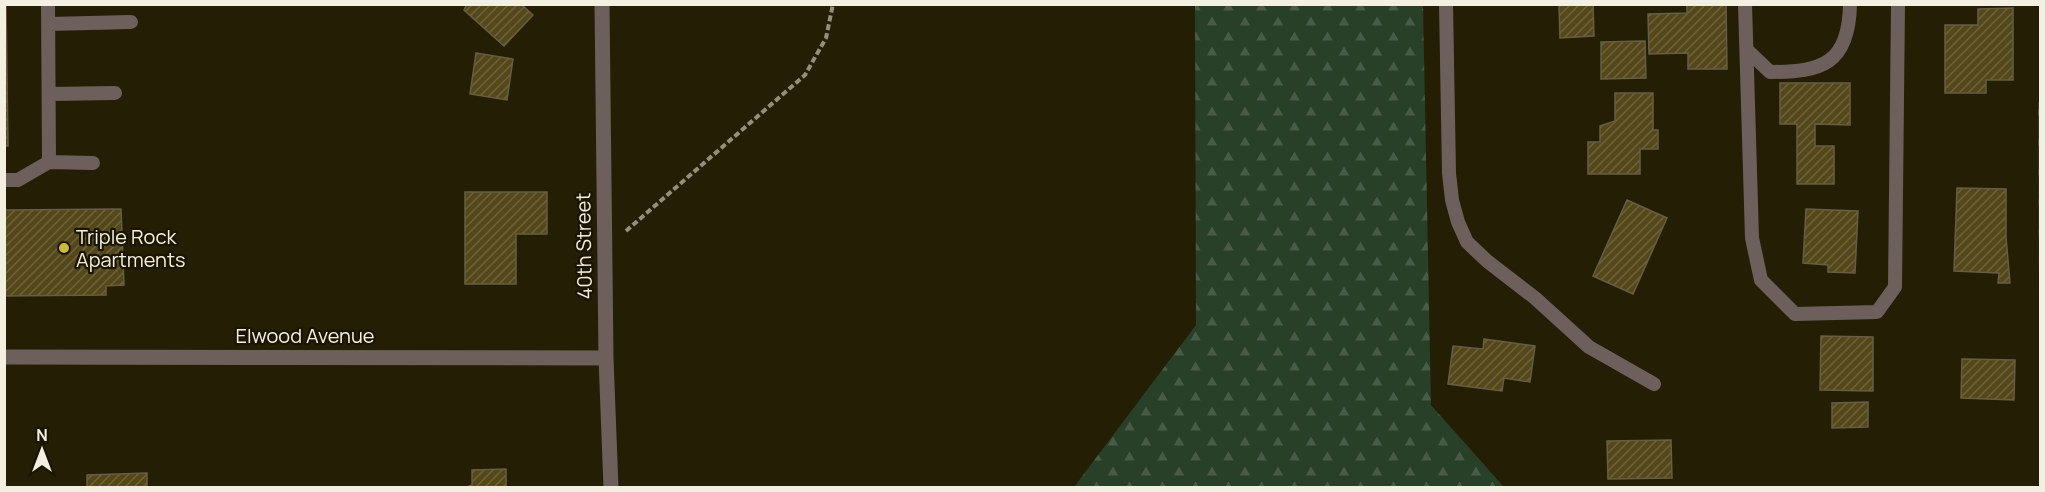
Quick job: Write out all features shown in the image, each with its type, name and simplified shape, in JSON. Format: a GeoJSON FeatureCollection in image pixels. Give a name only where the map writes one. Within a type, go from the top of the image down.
{"type":"FeatureCollection","features":[{"type":"Feature","properties":{"kind":"street","name":"40th Street"},"geometry":{"type":"LineString","coordinates":[[602,4],[606,358],[611,488]]}},
{"type":"Feature","properties":{"kind":"street","name":"Elwood Avenue"},"geometry":{"type":"LineString","coordinates":[[4,357],[606,358]]}},
{"type":"Feature","properties":{"kind":"lane"},"geometry":{"type":"LineString","coordinates":[[48,4],[49,162]]}},
{"type":"Feature","properties":{"kind":"lane"},"geometry":{"type":"LineString","coordinates":[[1446,4],[1449,173],[1452,200],[1467,242],[1589,347],[1654,384]]}},
{"type":"Feature","properties":{"kind":"lane"},"geometry":{"type":"LineString","coordinates":[[1745,4],[1752,238],[1761,280],[1795,315],[1877,312],[1895,287],[1898,4]]}},
{"type":"Feature","properties":{"kind":"lane"},"geometry":{"type":"LineString","coordinates":[[1748,50],[1770,72],[1800,72],[1827,64],[1844,45],[1850,19],[1850,4]]}},
{"type":"Feature","properties":{"kind":"lane"},"geometry":{"type":"LineString","coordinates":[[48,24],[131,22]]}},
{"type":"Feature","properties":{"kind":"lane"},"geometry":{"type":"LineString","coordinates":[[49,94],[115,93]]}},
{"type":"Feature","properties":{"kind":"lane"},"geometry":{"type":"LineString","coordinates":[[4,180],[18,180],[49,162],[93,163]]}},
{"type":"Feature","properties":{"kind":"path"},"geometry":{"type":"LineString","coordinates":[[606,249],[805,75],[826,38],[833,4]]}},
{"type":"Feature","properties":{"kind":"green space"},"geometry":{"type":"Polygon","coordinates":[[[1195,5],[1423,5],[1431,405],[1504,487],[1074,487],[1196,325],[1195,5]]]}},
{"type":"Feature","properties":{"kind":"green space"},"geometry":{"type":"Polygon","coordinates":[[[2038,102],[2040,102],[2040,487],[2038,102]]]}},
{"type":"Feature","properties":{"kind":"building"},"geometry":{"type":"Polygon","coordinates":[[[4,4],[6,4],[8,146],[4,146],[4,4]]]}},
{"type":"Feature","properties":{"kind":"building"},"geometry":{"type":"Polygon","coordinates":[[[467,4],[521,4],[533,15],[504,46],[464,10],[467,4]]]}},
{"type":"Feature","properties":{"kind":"building"},"geometry":{"type":"Polygon","coordinates":[[[1559,4],[1593,4],[1594,36],[1560,38],[1559,4]]]}},
{"type":"Feature","properties":{"kind":"building"},"geometry":{"type":"Polygon","coordinates":[[[1687,4],[1726,4],[1727,69],[1688,69],[1688,53],[1649,54],[1648,14],[1687,13],[1687,4]]]}},
{"type":"Feature","properties":{"kind":"building"},"geometry":{"type":"Polygon","coordinates":[[[2013,8],[2013,80],[1986,80],[1986,93],[1945,93],[1945,25],[1978,25],[1978,9],[2013,8]]]}},
{"type":"Feature","properties":{"kind":"building"},"geometry":{"type":"Polygon","coordinates":[[[1645,41],[1646,78],[1601,79],[1601,42],[1645,41]]]}},
{"type":"Feature","properties":{"kind":"building"},"geometry":{"type":"Polygon","coordinates":[[[476,53],[513,59],[507,100],[470,94],[476,53]]]}},
{"type":"Feature","properties":{"kind":"building"},"geometry":{"type":"Polygon","coordinates":[[[1780,83],[1850,83],[1850,125],[1815,124],[1815,146],[1834,146],[1834,184],[1797,184],[1797,124],[1780,124],[1780,83]]]}},
{"type":"Feature","properties":{"kind":"building"},"geometry":{"type":"Polygon","coordinates":[[[1615,93],[1653,93],[1653,130],[1658,130],[1658,149],[1640,149],[1640,174],[1588,174],[1588,142],[1600,142],[1600,126],[1615,121],[1615,93]]]}},
{"type":"Feature","properties":{"kind":"building"},"geometry":{"type":"Polygon","coordinates":[[[1957,188],[2006,189],[2006,237],[2010,283],[1998,283],[1999,273],[1954,271],[1957,188]]]}},
{"type":"Feature","properties":{"kind":"building"},"geometry":{"type":"Polygon","coordinates":[[[465,192],[547,192],[547,234],[516,234],[516,284],[465,284],[465,192]]]}},
{"type":"Feature","properties":{"kind":"building"},"geometry":{"type":"Polygon","coordinates":[[[1627,200],[1667,218],[1633,294],[1593,276],[1627,200]]]}},
{"type":"Feature","properties":{"kind":"building","name":"Triple Rock Apartments"},"geometry":{"type":"Polygon","coordinates":[[[121,209],[124,285],[106,286],[106,295],[4,296],[4,210],[121,209]]]}},
{"type":"Feature","properties":{"kind":"building"},"geometry":{"type":"Polygon","coordinates":[[[1806,209],[1858,211],[1855,273],[1828,272],[1828,265],[1803,263],[1806,209]]]}},
{"type":"Feature","properties":{"kind":"building"},"geometry":{"type":"Polygon","coordinates":[[[1821,336],[1873,337],[1873,391],[1820,390],[1821,336]]]}},
{"type":"Feature","properties":{"kind":"building"},"geometry":{"type":"Polygon","coordinates":[[[1484,339],[1535,346],[1530,382],[1504,378],[1502,391],[1448,384],[1453,346],[1483,349],[1484,339]]]}},
{"type":"Feature","properties":{"kind":"building"},"geometry":{"type":"Polygon","coordinates":[[[1962,359],[2015,360],[2014,400],[1961,398],[1962,359]]]}},
{"type":"Feature","properties":{"kind":"building"},"geometry":{"type":"Polygon","coordinates":[[[1868,402],[1868,427],[1832,428],[1832,403],[1868,402]]]}},
{"type":"Feature","properties":{"kind":"building"},"geometry":{"type":"Polygon","coordinates":[[[1671,440],[1672,478],[1608,479],[1607,441],[1671,440]]]}},
{"type":"Feature","properties":{"kind":"building"},"geometry":{"type":"Polygon","coordinates":[[[506,469],[506,488],[464,488],[472,485],[472,470],[506,469]]]}},
{"type":"Feature","properties":{"kind":"building"},"geometry":{"type":"Polygon","coordinates":[[[147,473],[147,488],[87,488],[87,475],[147,473]]]}},
{"type":"Feature","properties":{"kind":"place","name":"Triple Rock Apartments"},"geometry":{"type":"Point","coordinates":[64,248]}}]}
